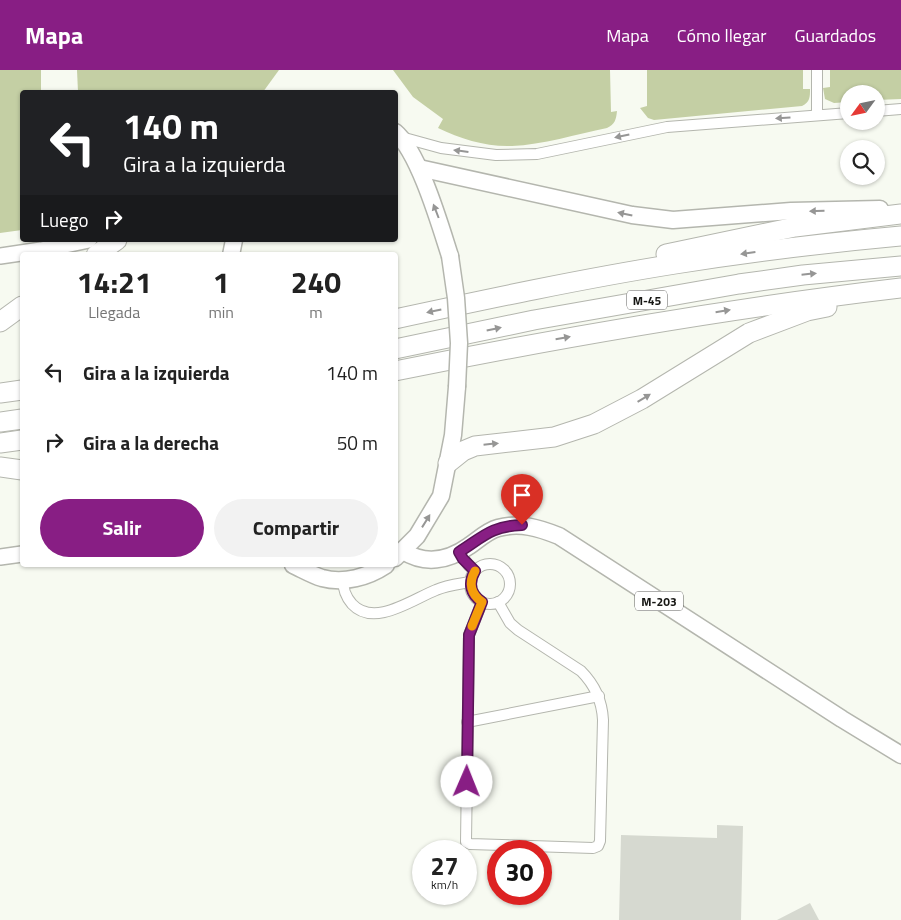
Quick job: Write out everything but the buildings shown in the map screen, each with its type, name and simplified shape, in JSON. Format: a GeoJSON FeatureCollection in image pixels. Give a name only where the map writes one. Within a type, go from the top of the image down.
{"type":"FeatureCollection","features":[{"type":"Feature","properties":{"kind":"highway"},"geometry":{"type":"LineString","coordinates":[[525,291],[671,253],[749,236],[795,227],[901,214]]}},
{"type":"Feature","properties":{"kind":"highway","name":"M-45"},"geometry":{"type":"LineString","coordinates":[[398,318],[525,291],[675,264],[799,246],[901,236]]}},
{"type":"Feature","properties":{"kind":"highway"},"geometry":{"type":"LineString","coordinates":[[100,252],[114,242]]}},
{"type":"Feature","properties":{"kind":"highway","name":"M-45"},"geometry":{"type":"LineString","coordinates":[[398,348],[534,320],[680,294],[803,275],[901,266]]}},
{"type":"Feature","properties":{"kind":"highway"},"geometry":{"type":"LineString","coordinates":[[680,294],[805,288],[901,287]]}},
{"type":"Feature","properties":{"kind":"highway"},"geometry":{"type":"LineString","coordinates":[[398,370],[540,342],[684,317],[901,287]]}},
{"type":"Feature","properties":{"kind":"highway"},"geometry":{"type":"LineString","coordinates":[[448,463],[462,451],[475,446],[554,437],[594,424],[642,399],[749,333],[777,322],[808,311],[901,294]]}},
{"type":"Feature","properties":{"kind":"highway"},"geometry":{"type":"LineString","coordinates":[[0,322],[20,307]]}},
{"type":"Feature","properties":{"kind":"highway"},"geometry":{"type":"LineString","coordinates":[[0,393],[20,390]]}},
{"type":"Feature","properties":{"kind":"highway"},"geometry":{"type":"LineString","coordinates":[[0,422],[20,420]]}},
{"type":"Feature","properties":{"kind":"highway"},"geometry":{"type":"LineString","coordinates":[[0,443],[20,440]]}},
{"type":"Feature","properties":{"kind":"highway"},"geometry":{"type":"LineString","coordinates":[[0,467],[20,470]]}},
{"type":"Feature","properties":{"kind":"main road"},"geometry":{"type":"LineString","coordinates":[[398,134],[418,168],[440,222],[450,256],[456,298],[459,342],[453,435],[441,496],[417,536],[399,554]]}},
{"type":"Feature","properties":{"kind":"main road"},"geometry":{"type":"LineString","coordinates":[[418,168],[632,216],[674,220],[791,211],[901,209]]}},
{"type":"Feature","properties":{"kind":"main road","name":"M-203"},"geometry":{"type":"LineString","coordinates":[[399,554],[431,560],[442,559],[459,552],[485,534],[508,526],[522,525],[559,536],[901,755]]}},
{"type":"Feature","properties":{"kind":"main road"},"geometry":{"type":"LineString","coordinates":[[297,567],[322,578],[343,579],[361,578],[382,567]]}},
{"type":"Feature","properties":{"kind":"street"},"geometry":{"type":"LineString","coordinates":[[817,70],[817,115]]}},
{"type":"Feature","properties":{"kind":"street"},"geometry":{"type":"LineString","coordinates":[[885,110],[901,109]]}},
{"type":"Feature","properties":{"kind":"street"},"geometry":{"type":"LineString","coordinates":[[398,134],[441,148],[496,155],[537,154],[667,127],[840,114]]}},
{"type":"Feature","properties":{"kind":"street"},"geometry":{"type":"LineString","coordinates":[[27,252],[80,242]]}},
{"type":"Feature","properties":{"kind":"street"},"geometry":{"type":"LineString","coordinates":[[0,256],[20,253]]}},
{"type":"Feature","properties":{"kind":"street"},"geometry":{"type":"LineString","coordinates":[[459,552],[475,571]]}},
{"type":"Feature","properties":{"kind":"street"},"geometry":{"type":"LineString","coordinates":[[0,557],[20,554]]}},
{"type":"Feature","properties":{"kind":"street"},"geometry":{"type":"LineString","coordinates":[[486,564],[498,565],[504,569],[510,580],[510,587],[506,596],[498,602],[482,602],[473,594],[470,582],[475,571],[486,564]]}},
{"type":"Feature","properties":{"kind":"street"},"geometry":{"type":"LineString","coordinates":[[343,579],[343,588],[347,598],[353,605],[363,612],[376,614],[386,612],[438,589],[470,582]]}},
{"type":"Feature","properties":{"kind":"street"},"geometry":{"type":"LineString","coordinates":[[482,602],[469,635],[466,842],[470,844],[593,848],[598,846],[600,841],[603,720],[599,696],[587,677],[580,671],[510,623],[498,602]]}},
{"type":"Feature","properties":{"kind":"street"},"geometry":{"type":"LineString","coordinates":[[468,722],[599,696]]}},
{"type":"Feature","properties":{"kind":"green space"},"geometry":{"type":"Polygon","coordinates":[[[0,70],[41,70],[41,90],[20,90],[20,230],[0,233],[0,70]]]}},
{"type":"Feature","properties":{"kind":"green space"},"geometry":{"type":"Polygon","coordinates":[[[77,70],[279,70],[264,90],[78,90],[77,70]]]}},
{"type":"Feature","properties":{"kind":"green space"},"geometry":{"type":"Polygon","coordinates":[[[393,70],[610,70],[611,112],[617,111],[616,117],[615,121],[607,128],[547,141],[512,146],[483,144],[456,136],[438,128],[443,119],[413,97],[393,70]]]}},
{"type":"Feature","properties":{"kind":"green space"},"geometry":{"type":"Polygon","coordinates":[[[647,70],[803,70],[803,89],[810,89],[810,97],[807,103],[802,106],[654,120],[648,118],[640,108],[647,106],[647,70]]]}},
{"type":"Feature","properties":{"kind":"green space"},"geometry":{"type":"Polygon","coordinates":[[[830,70],[901,70],[901,99],[885,100],[885,85],[840,85],[840,103],[834,103],[825,99],[823,88],[830,87],[830,70]]]}},
{"type":"Feature","properties":{"kind":"slow traffic"},"geometry":{"type":"LineString","coordinates":[[472,626],[482,602],[473,594],[471,588],[470,582],[475,571]]}},
{"type":"Feature","properties":{"kind":"route"},"geometry":{"type":"LineString","coordinates":[[467,782],[469,635],[482,602],[473,594],[471,588],[470,582],[475,571],[459,552],[485,534],[496,529],[522,525]]}}]}
